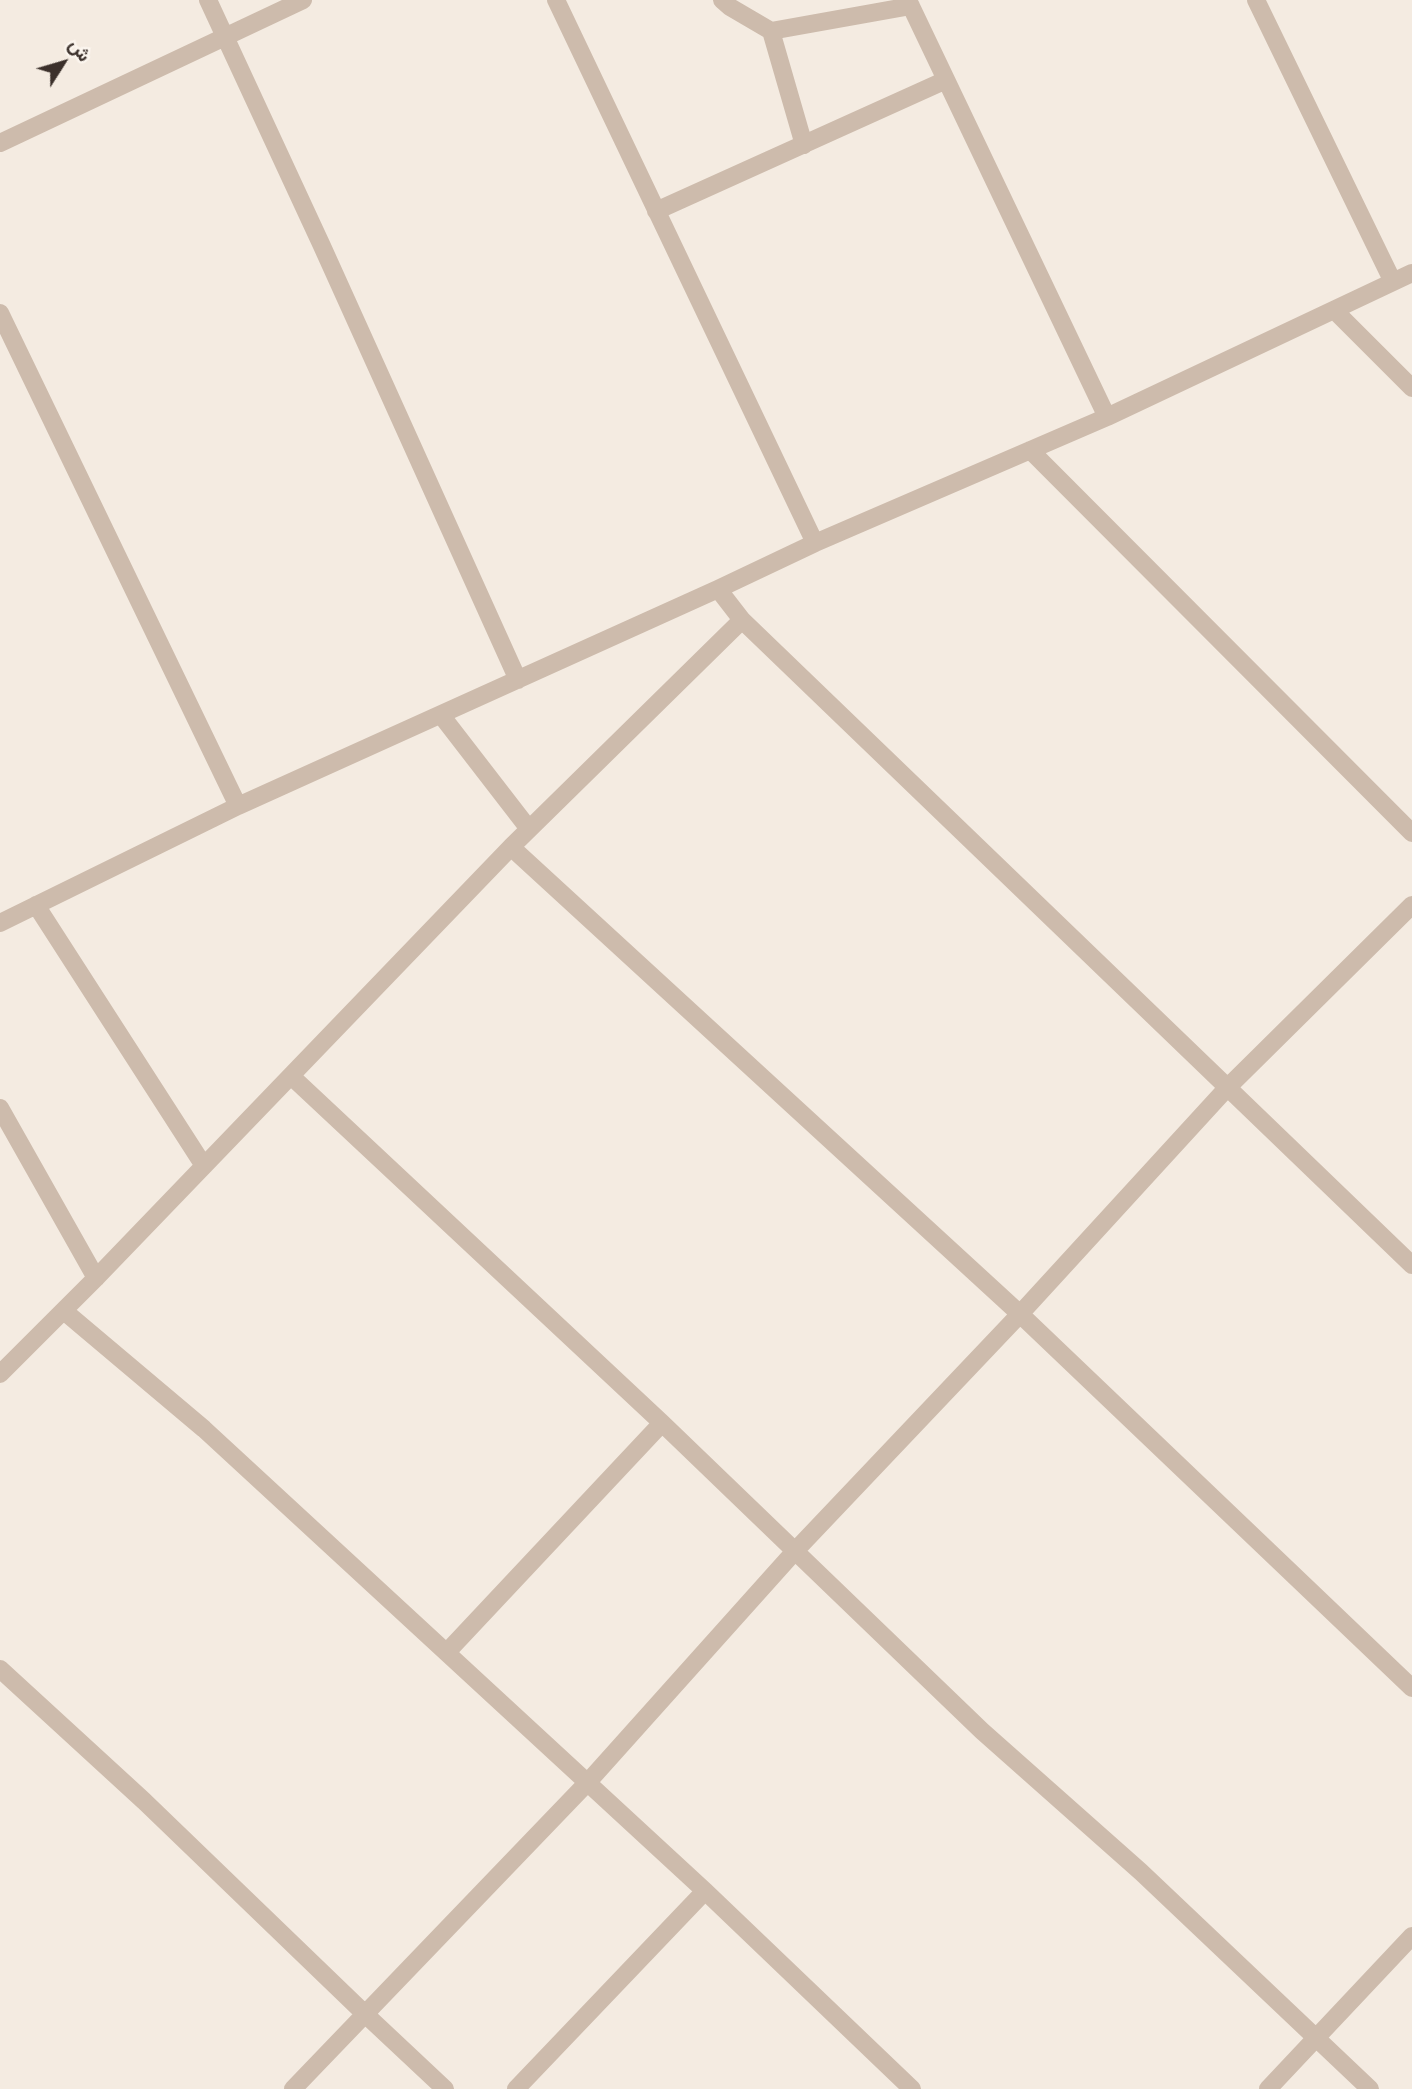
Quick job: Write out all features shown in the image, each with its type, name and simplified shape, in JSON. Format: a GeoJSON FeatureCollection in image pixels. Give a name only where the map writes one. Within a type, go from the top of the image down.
{"type":"FeatureCollection","features":[{"type":"Feature","properties":{"kind":"street"},"geometry":{"type":"LineString","coordinates":[[208,0],[518,680]]}},
{"type":"Feature","properties":{"kind":"street"},"geometry":{"type":"LineString","coordinates":[[0,143],[303,0]]}},
{"type":"Feature","properties":{"kind":"street"},"geometry":{"type":"LineString","coordinates":[[556,0],[814,542]]}},
{"type":"Feature","properties":{"kind":"street"},"geometry":{"type":"LineString","coordinates":[[722,0],[730,8],[771,31],[909,3],[1107,417]]}},
{"type":"Feature","properties":{"kind":"street"},"geometry":{"type":"LineString","coordinates":[[1256,0],[1393,282]]}},
{"type":"Feature","properties":{"kind":"street"},"geometry":{"type":"LineString","coordinates":[[771,31],[804,145]]}},
{"type":"Feature","properties":{"kind":"street"},"geometry":{"type":"LineString","coordinates":[[656,211],[946,80]]}},
{"type":"Feature","properties":{"kind":"street"},"geometry":{"type":"LineString","coordinates":[[0,923],[238,806],[718,589],[814,542],[1107,417],[1412,273]]}},
{"type":"Feature","properties":{"kind":"street"},"geometry":{"type":"LineString","coordinates":[[1334,310],[1412,388]]}},
{"type":"Feature","properties":{"kind":"street"},"geometry":{"type":"LineString","coordinates":[[0,313],[238,806]]}},
{"type":"Feature","properties":{"kind":"street"},"geometry":{"type":"LineString","coordinates":[[1030,450],[1412,832]]}},
{"type":"Feature","properties":{"kind":"street"},"geometry":{"type":"LineString","coordinates":[[718,589],[742,620],[1412,1265]]}},
{"type":"Feature","properties":{"kind":"street"},"geometry":{"type":"LineString","coordinates":[[0,1374],[511,847],[742,620]]}},
{"type":"Feature","properties":{"kind":"street"},"geometry":{"type":"LineString","coordinates":[[441,715],[529,829]]}},
{"type":"Feature","properties":{"kind":"street"},"geometry":{"type":"LineString","coordinates":[[511,847],[1020,1314],[1412,1688]]}},
{"type":"Feature","properties":{"kind":"street"},"geometry":{"type":"LineString","coordinates":[[36,905],[204,1166]]}},
{"type":"Feature","properties":{"kind":"street"},"geometry":{"type":"LineString","coordinates":[[293,2089],[588,1782],[796,1551],[1020,1314],[1227,1088],[1412,905]]}},
{"type":"Feature","properties":{"kind":"street"},"geometry":{"type":"LineString","coordinates":[[290,1076],[662,1423],[982,1731],[1141,1872],[1370,2089]]}},
{"type":"Feature","properties":{"kind":"street"},"geometry":{"type":"LineString","coordinates":[[0,1108],[96,1278]]}},
{"type":"Feature","properties":{"kind":"street"},"geometry":{"type":"LineString","coordinates":[[64,1311],[204,1429],[705,1891],[912,2089]]}},
{"type":"Feature","properties":{"kind":"street"},"geometry":{"type":"LineString","coordinates":[[447,1652],[662,1423]]}},
{"type":"Feature","properties":{"kind":"street"},"geometry":{"type":"LineString","coordinates":[[0,1669],[144,1801],[445,2089]]}},
{"type":"Feature","properties":{"kind":"street"},"geometry":{"type":"LineString","coordinates":[[516,2089],[705,1891]]}},
{"type":"Feature","properties":{"kind":"street"},"geometry":{"type":"LineString","coordinates":[[1268,2089],[1412,1936]]}}]}
